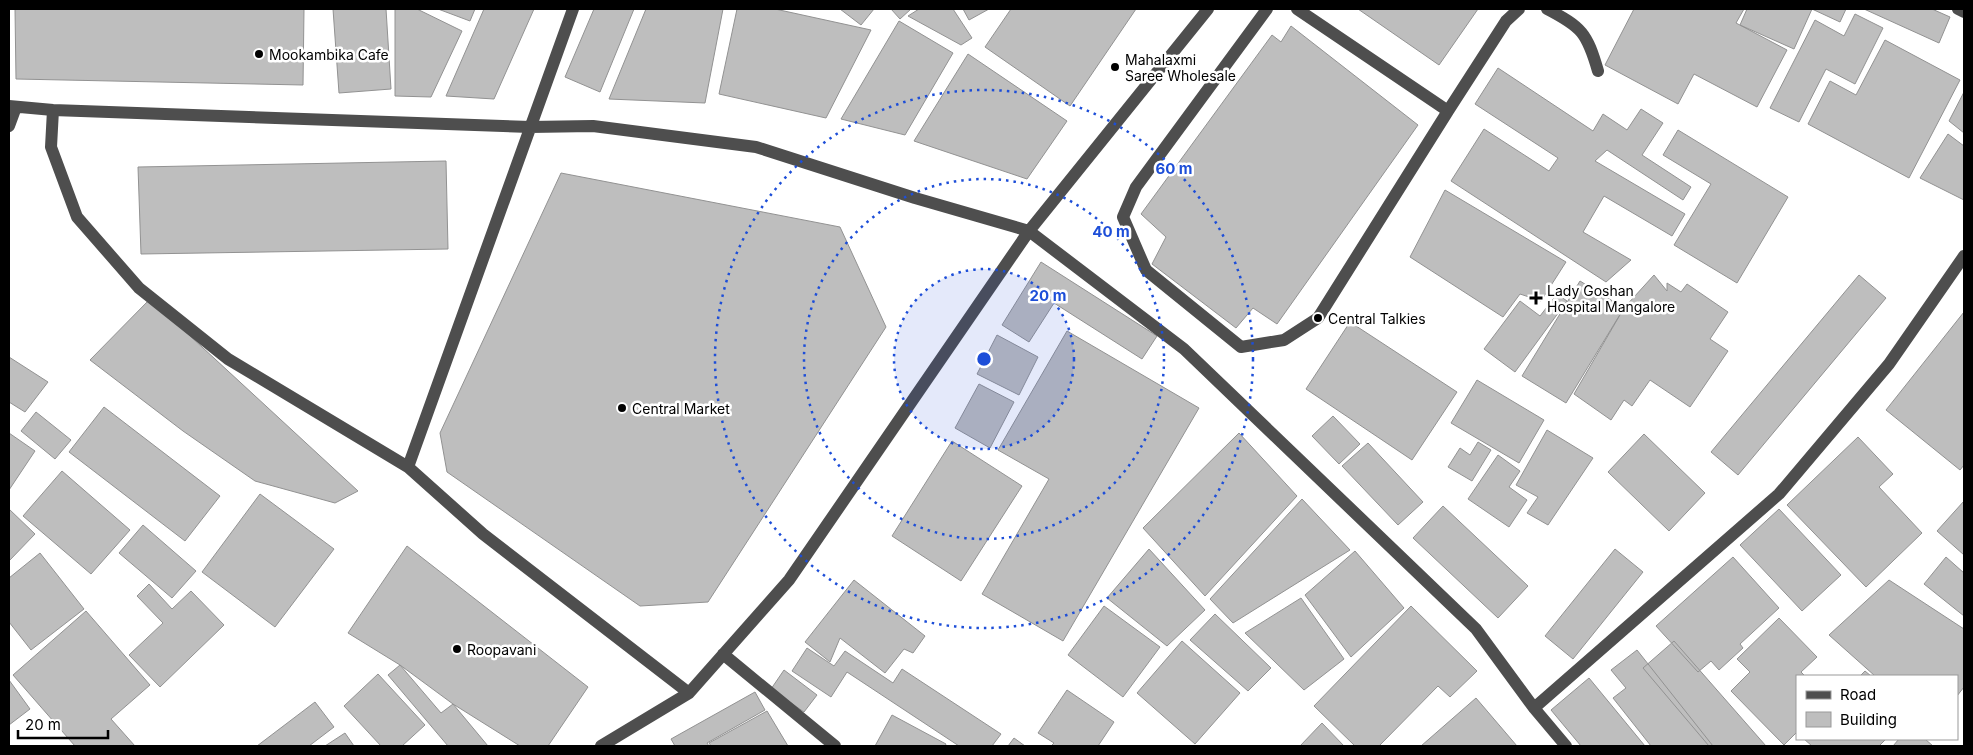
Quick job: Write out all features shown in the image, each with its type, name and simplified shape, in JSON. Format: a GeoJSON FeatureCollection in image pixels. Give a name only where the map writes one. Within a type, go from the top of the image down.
{"type":"FeatureCollection","features":[{"type":"Feature","properties":{"kind":"street"},"geometry":{"type":"LineString","coordinates":[[408,467],[573,9]]}},
{"type":"Feature","properties":{"kind":"street"},"geometry":{"type":"LineString","coordinates":[[601,746],[689,693],[789,580],[1029,232],[1208,9]]}},
{"type":"Feature","properties":{"kind":"street"},"geometry":{"type":"LineString","coordinates":[[1267,9],[1136,187],[1123,217],[1146,270],[1241,347],[1284,340],[1318,318],[1448,111],[1506,22],[1519,9]]}},
{"type":"Feature","properties":{"kind":"street"},"geometry":{"type":"LineString","coordinates":[[1297,9],[1448,111]]}},
{"type":"Feature","properties":{"kind":"street"},"geometry":{"type":"LineString","coordinates":[[1547,9],[1574,24],[1589,42],[1598,71]]}},
{"type":"Feature","properties":{"kind":"street"},"geometry":{"type":"LineString","coordinates":[[1958,9],[1964,12]]}},
{"type":"Feature","properties":{"kind":"street"},"geometry":{"type":"LineString","coordinates":[[9,126],[12,106],[53,110],[530,127],[593,126],[756,147],[1029,232],[1184,349],[1476,629],[1534,708],[1566,746]]}},
{"type":"Feature","properties":{"kind":"street"},"geometry":{"type":"LineString","coordinates":[[53,110],[51,147],[77,216],[139,288],[228,359],[408,467],[484,534],[689,693]]}},
{"type":"Feature","properties":{"kind":"street"},"geometry":{"type":"LineString","coordinates":[[1534,708],[1779,494],[1889,364],[1964,256]]}},
{"type":"Feature","properties":{"kind":"street"},"geometry":{"type":"LineString","coordinates":[[723,654],[835,746]]}},
{"type":"Feature","properties":{"kind":"building"},"geometry":{"type":"Polygon","coordinates":[[[15,9],[304,9],[303,85],[16,79],[15,9]]]}},
{"type":"Feature","properties":{"kind":"building"},"geometry":{"type":"Polygon","coordinates":[[[333,9],[386,9],[391,89],[339,93],[333,9]]]}},
{"type":"Feature","properties":{"kind":"building"},"geometry":{"type":"Polygon","coordinates":[[[395,9],[417,9],[462,31],[431,97],[395,96],[395,9]]]}},
{"type":"Feature","properties":{"kind":"building"},"geometry":{"type":"Polygon","coordinates":[[[438,9],[475,9],[470,21],[438,9]]]}},
{"type":"Feature","properties":{"kind":"building"},"geometry":{"type":"Polygon","coordinates":[[[484,9],[534,9],[494,99],[446,96],[484,9]]]}},
{"type":"Feature","properties":{"kind":"building"},"geometry":{"type":"Polygon","coordinates":[[[594,9],[634,9],[600,92],[565,77],[594,9]]]}},
{"type":"Feature","properties":{"kind":"building"},"geometry":{"type":"Polygon","coordinates":[[[646,9],[723,9],[705,103],[609,99],[646,9]]]}},
{"type":"Feature","properties":{"kind":"building"},"geometry":{"type":"Polygon","coordinates":[[[737,9],[775,9],[871,30],[826,118],[719,94],[737,9]]]}},
{"type":"Feature","properties":{"kind":"building"},"geometry":{"type":"Polygon","coordinates":[[[840,9],[874,9],[861,25],[840,9]]]}},
{"type":"Feature","properties":{"kind":"building"},"geometry":{"type":"Polygon","coordinates":[[[891,9],[911,9],[900,19],[891,9]]]}},
{"type":"Feature","properties":{"kind":"building"},"geometry":{"type":"Polygon","coordinates":[[[919,9],[953,9],[972,38],[961,45],[908,16],[919,9]]]}},
{"type":"Feature","properties":{"kind":"building"},"geometry":{"type":"Polygon","coordinates":[[[963,9],[989,9],[969,20],[963,9]]]}},
{"type":"Feature","properties":{"kind":"building"},"geometry":{"type":"Polygon","coordinates":[[[1011,9],[1136,9],[1070,106],[985,47],[1011,9]]]}},
{"type":"Feature","properties":{"kind":"building"},"geometry":{"type":"Polygon","coordinates":[[[1358,9],[1478,9],[1439,65],[1358,9]]]}},
{"type":"Feature","properties":{"kind":"building"},"geometry":{"type":"Polygon","coordinates":[[[1634,9],[1744,9],[1736,23],[1787,50],[1757,107],[1694,74],[1678,104],[1605,65],[1634,9]]]}},
{"type":"Feature","properties":{"kind":"building"},"geometry":{"type":"Polygon","coordinates":[[[1747,9],[1812,9],[1794,49],[1740,25],[1747,9]]]}},
{"type":"Feature","properties":{"kind":"building"},"geometry":{"type":"Polygon","coordinates":[[[1812,9],[1846,9],[1840,22],[1812,9]]]}},
{"type":"Feature","properties":{"kind":"building"},"geometry":{"type":"Polygon","coordinates":[[[1864,9],[1932,9],[1950,17],[1939,43],[1864,9]]]}},
{"type":"Feature","properties":{"kind":"building"},"geometry":{"type":"Polygon","coordinates":[[[1855,14],[1883,28],[1855,84],[1826,69],[1799,122],[1770,108],[1815,20],[1844,36],[1855,14]]]}},
{"type":"Feature","properties":{"kind":"building"},"geometry":{"type":"Polygon","coordinates":[[[899,21],[953,53],[905,135],[841,119],[899,21]]]}},
{"type":"Feature","properties":{"kind":"building"},"geometry":{"type":"Polygon","coordinates":[[[1291,26],[1418,125],[1277,324],[1253,308],[1236,328],[1152,264],[1166,237],[1141,214],[1272,35],[1281,42],[1291,26]]]}},
{"type":"Feature","properties":{"kind":"building"},"geometry":{"type":"Polygon","coordinates":[[[1885,40],[1960,80],[1909,178],[1808,124],[1830,81],[1856,95],[1885,40]]]}},
{"type":"Feature","properties":{"kind":"building"},"geometry":{"type":"Polygon","coordinates":[[[968,54],[1067,121],[1027,179],[914,141],[968,54]]]}},
{"type":"Feature","properties":{"kind":"building"},"geometry":{"type":"Polygon","coordinates":[[[1498,68],[1593,131],[1603,114],[1627,130],[1641,109],[1663,123],[1642,155],[1691,187],[1683,200],[1607,150],[1595,161],[1685,214],[1672,236],[1604,196],[1583,232],[1631,260],[1606,282],[1451,181],[1484,129],[1549,171],[1558,158],[1475,104],[1498,68]]]}},
{"type":"Feature","properties":{"kind":"building"},"geometry":{"type":"Polygon","coordinates":[[[1964,92],[1964,133],[1949,121],[1964,92]]]}},
{"type":"Feature","properties":{"kind":"building"},"geometry":{"type":"Polygon","coordinates":[[[1678,130],[1788,197],[1737,283],[1674,245],[1711,184],[1663,155],[1678,130]]]}},
{"type":"Feature","properties":{"kind":"building"},"geometry":{"type":"Polygon","coordinates":[[[1948,134],[1964,146],[1964,200],[1920,178],[1948,134]]]}},
{"type":"Feature","properties":{"kind":"building"},"geometry":{"type":"Polygon","coordinates":[[[446,161],[448,249],[141,254],[138,167],[446,161]]]}},
{"type":"Feature","properties":{"kind":"building"},"geometry":{"type":"Polygon","coordinates":[[[561,173],[840,227],[886,327],[708,602],[640,606],[447,472],[440,433],[561,173]]]}},
{"type":"Feature","properties":{"kind":"building"},"geometry":{"type":"Polygon","coordinates":[[[1445,190],[1566,262],[1541,301],[1520,294],[1503,317],[1410,257],[1445,190]]]}},
{"type":"Feature","properties":{"kind":"building"},"geometry":{"type":"Polygon","coordinates":[[[1041,262],[1157,336],[1142,359],[1054,303],[1029,342],[1002,325],[1041,262]]]}},
{"type":"Feature","properties":{"kind":"building"},"geometry":{"type":"Polygon","coordinates":[[[1654,275],[1667,291],[1667,283],[1681,292],[1687,284],[1728,312],[1710,339],[1728,351],[1690,407],[1650,380],[1632,406],[1624,400],[1611,420],[1574,394],[1624,308],[1654,275]]]}},
{"type":"Feature","properties":{"kind":"building"},"geometry":{"type":"Polygon","coordinates":[[[1859,275],[1886,298],[1738,475],[1711,452],[1859,275]]]}},
{"type":"Feature","properties":{"kind":"building"},"geometry":{"type":"Polygon","coordinates":[[[1580,281],[1624,308],[1566,403],[1522,376],[1580,281]]]}},
{"type":"Feature","properties":{"kind":"building"},"geometry":{"type":"Polygon","coordinates":[[[1557,294],[1567,301],[1515,372],[1484,349],[1520,301],[1540,316],[1557,294]]]}},
{"type":"Feature","properties":{"kind":"building"},"geometry":{"type":"Polygon","coordinates":[[[150,299],[358,491],[335,503],[255,481],[183,431],[90,360],[150,299]]]}},
{"type":"Feature","properties":{"kind":"building"},"geometry":{"type":"Polygon","coordinates":[[[1964,312],[1964,465],[1960,470],[1886,410],[1964,312]]]}},
{"type":"Feature","properties":{"kind":"building"},"geometry":{"type":"Polygon","coordinates":[[[1350,322],[1457,392],[1412,460],[1306,389],[1350,322]]]}},
{"type":"Feature","properties":{"kind":"building"},"geometry":{"type":"Polygon","coordinates":[[[1067,331],[1199,408],[1063,641],[982,594],[1049,479],[998,450],[1067,331]]]}},
{"type":"Feature","properties":{"kind":"building"},"geometry":{"type":"Polygon","coordinates":[[[997,335],[1038,357],[1019,395],[977,374],[997,335]]]}},
{"type":"Feature","properties":{"kind":"building"},"geometry":{"type":"Polygon","coordinates":[[[9,357],[48,382],[25,412],[9,402],[9,357]]]}},
{"type":"Feature","properties":{"kind":"building"},"geometry":{"type":"Polygon","coordinates":[[[1477,380],[1544,420],[1519,463],[1451,423],[1477,380]]]}},
{"type":"Feature","properties":{"kind":"building"},"geometry":{"type":"Polygon","coordinates":[[[979,384],[1014,402],[990,448],[955,428],[979,384]]]}},
{"type":"Feature","properties":{"kind":"building"},"geometry":{"type":"Polygon","coordinates":[[[104,407],[220,496],[185,541],[69,452],[104,407]]]}},
{"type":"Feature","properties":{"kind":"building"},"geometry":{"type":"Polygon","coordinates":[[[36,412],[71,440],[55,459],[21,431],[36,412]]]}},
{"type":"Feature","properties":{"kind":"building"},"geometry":{"type":"Polygon","coordinates":[[[1333,416],[1360,444],[1339,464],[1312,436],[1333,416]]]}},
{"type":"Feature","properties":{"kind":"building"},"geometry":{"type":"Polygon","coordinates":[[[1547,430],[1593,458],[1548,525],[1527,513],[1538,497],[1516,485],[1547,430]]]}},
{"type":"Feature","properties":{"kind":"building"},"geometry":{"type":"Polygon","coordinates":[[[9,433],[35,451],[9,490],[9,433]]]}},
{"type":"Feature","properties":{"kind":"building"},"geometry":{"type":"Polygon","coordinates":[[[1239,433],[1297,496],[1205,596],[1143,528],[1239,433]]]}},
{"type":"Feature","properties":{"kind":"building"},"geometry":{"type":"Polygon","coordinates":[[[1644,434],[1705,493],[1669,531],[1608,472],[1644,434]]]}},
{"type":"Feature","properties":{"kind":"building"},"geometry":{"type":"Polygon","coordinates":[[[1858,437],[1893,474],[1879,487],[1922,533],[1866,587],[1787,505],[1858,437]]]}},
{"type":"Feature","properties":{"kind":"building"},"geometry":{"type":"Polygon","coordinates":[[[952,441],[1022,486],[961,581],[892,536],[952,441]]]}},
{"type":"Feature","properties":{"kind":"building"},"geometry":{"type":"Polygon","coordinates":[[[1478,442],[1491,450],[1472,481],[1448,467],[1460,448],[1470,455],[1478,442]]]}},
{"type":"Feature","properties":{"kind":"building"},"geometry":{"type":"Polygon","coordinates":[[[1368,443],[1423,502],[1398,525],[1342,466],[1368,443]]]}},
{"type":"Feature","properties":{"kind":"building"},"geometry":{"type":"Polygon","coordinates":[[[1498,455],[1520,471],[1509,487],[1527,500],[1509,527],[1468,499],[1498,455]]]}},
{"type":"Feature","properties":{"kind":"building"},"geometry":{"type":"Polygon","coordinates":[[[62,471],[130,530],[91,574],[23,516],[62,471]]]}},
{"type":"Feature","properties":{"kind":"building"},"geometry":{"type":"Polygon","coordinates":[[[260,494],[334,549],[275,627],[202,572],[260,494]]]}},
{"type":"Feature","properties":{"kind":"building"},"geometry":{"type":"Polygon","coordinates":[[[1302,499],[1350,550],[1233,623],[1210,599],[1302,499]]]}},
{"type":"Feature","properties":{"kind":"building"},"geometry":{"type":"Polygon","coordinates":[[[1964,501],[1964,555],[1937,531],[1964,501]]]}},
{"type":"Feature","properties":{"kind":"building"},"geometry":{"type":"Polygon","coordinates":[[[1443,506],[1528,586],[1498,618],[1413,538],[1443,506]]]}},
{"type":"Feature","properties":{"kind":"building"},"geometry":{"type":"Polygon","coordinates":[[[9,509],[35,534],[9,561],[9,509]]]}},
{"type":"Feature","properties":{"kind":"building"},"geometry":{"type":"Polygon","coordinates":[[[1779,509],[1841,575],[1802,611],[1740,545],[1779,509]]]}},
{"type":"Feature","properties":{"kind":"building"},"geometry":{"type":"Polygon","coordinates":[[[143,525],[196,571],[172,598],[119,553],[143,525]]]}},
{"type":"Feature","properties":{"kind":"building","name":"Roopavani"},"geometry":{"type":"Polygon","coordinates":[[[407,546],[588,687],[548,746],[520,746],[453,704],[400,665],[348,633],[407,546]]]}},
{"type":"Feature","properties":{"kind":"building"},"geometry":{"type":"Polygon","coordinates":[[[1149,549],[1205,610],[1167,646],[1107,598],[1149,549]]]}},
{"type":"Feature","properties":{"kind":"building"},"geometry":{"type":"Polygon","coordinates":[[[1615,549],[1643,572],[1573,659],[1545,636],[1615,549]]]}},
{"type":"Feature","properties":{"kind":"building"},"geometry":{"type":"Polygon","coordinates":[[[1355,551],[1404,608],[1351,657],[1305,595],[1355,551]]]}},
{"type":"Feature","properties":{"kind":"building"},"geometry":{"type":"Polygon","coordinates":[[[40,553],[84,609],[31,650],[9,622],[9,578],[40,553]]]}},
{"type":"Feature","properties":{"kind":"building"},"geometry":{"type":"Polygon","coordinates":[[[1733,557],[1779,608],[1740,644],[1743,648],[1719,670],[1711,661],[1698,672],[1656,626],[1733,557]]]}},
{"type":"Feature","properties":{"kind":"building"},"geometry":{"type":"Polygon","coordinates":[[[1946,557],[1964,573],[1964,616],[1924,584],[1946,557]]]}},
{"type":"Feature","properties":{"kind":"building"},"geometry":{"type":"Polygon","coordinates":[[[854,580],[925,636],[913,653],[904,649],[885,673],[840,638],[830,662],[805,642],[854,580]]]}},
{"type":"Feature","properties":{"kind":"building"},"geometry":{"type":"Polygon","coordinates":[[[1889,580],[1964,629],[1964,687],[1958,695],[1958,675],[1874,675],[1829,635],[1889,580]]]}},
{"type":"Feature","properties":{"kind":"building"},"geometry":{"type":"Polygon","coordinates":[[[149,584],[172,609],[191,591],[224,625],[160,687],[129,655],[163,623],[137,596],[149,584]]]}},
{"type":"Feature","properties":{"kind":"building"},"geometry":{"type":"Polygon","coordinates":[[[1301,598],[1344,659],[1304,690],[1245,633],[1301,598]]]}},
{"type":"Feature","properties":{"kind":"building"},"geometry":{"type":"Polygon","coordinates":[[[1104,606],[1160,647],[1123,697],[1068,655],[1104,606]]]}},
{"type":"Feature","properties":{"kind":"building"},"geometry":{"type":"Polygon","coordinates":[[[1411,606],[1477,671],[1450,697],[1438,686],[1379,746],[1355,746],[1314,706],[1411,606]]]}},
{"type":"Feature","properties":{"kind":"building"},"geometry":{"type":"Polygon","coordinates":[[[86,611],[150,685],[111,719],[135,746],[75,746],[13,675],[86,611]]]}},
{"type":"Feature","properties":{"kind":"building"},"geometry":{"type":"Polygon","coordinates":[[[1215,614],[1271,668],[1248,691],[1190,640],[1215,614]]]}},
{"type":"Feature","properties":{"kind":"building"},"geometry":{"type":"Polygon","coordinates":[[[1779,618],[1817,657],[1801,672],[1804,675],[1796,675],[1796,733],[1784,745],[1731,691],[1750,672],[1737,659],[1779,618]]]}},
{"type":"Feature","properties":{"kind":"building"},"geometry":{"type":"Polygon","coordinates":[[[1182,641],[1240,693],[1195,744],[1137,693],[1182,641]]]}},
{"type":"Feature","properties":{"kind":"building"},"geometry":{"type":"Polygon","coordinates":[[[1674,641],[1766,746],[1709,746],[1643,668],[1674,641]]]}},
{"type":"Feature","properties":{"kind":"building"},"geometry":{"type":"Polygon","coordinates":[[[807,648],[834,666],[845,651],[893,683],[902,669],[1001,734],[992,746],[959,746],[847,672],[831,697],[792,671],[807,648]]]}},
{"type":"Feature","properties":{"kind":"building"},"geometry":{"type":"Polygon","coordinates":[[[1637,650],[1713,746],[1651,746],[1613,698],[1626,688],[1611,670],[1637,650]]]}},
{"type":"Feature","properties":{"kind":"building"},"geometry":{"type":"Polygon","coordinates":[[[400,665],[441,713],[453,704],[488,746],[448,746],[388,675],[400,665]]]}},
{"type":"Feature","properties":{"kind":"building"},"geometry":{"type":"Polygon","coordinates":[[[784,670],[817,695],[804,712],[771,689],[784,670]]]}},
{"type":"Feature","properties":{"kind":"building"},"geometry":{"type":"Polygon","coordinates":[[[1865,671],[1870,675],[1861,675],[1865,671]]]}},
{"type":"Feature","properties":{"kind":"building"},"geometry":{"type":"Polygon","coordinates":[[[378,674],[425,725],[402,746],[381,746],[344,706],[378,674]]]}},
{"type":"Feature","properties":{"kind":"building"},"geometry":{"type":"Polygon","coordinates":[[[1589,678],[1645,746],[1581,746],[1551,710],[1589,678]]]}},
{"type":"Feature","properties":{"kind":"building"},"geometry":{"type":"Polygon","coordinates":[[[9,680],[30,709],[9,725],[9,680]]]}},
{"type":"Feature","properties":{"kind":"building"},"geometry":{"type":"Polygon","coordinates":[[[1067,690],[1114,722],[1098,746],[1051,746],[1054,743],[1038,733],[1067,690]]]}},
{"type":"Feature","properties":{"kind":"building"},"geometry":{"type":"Polygon","coordinates":[[[755,692],[765,710],[707,743],[709,746],[675,746],[671,739],[755,692]]]}},
{"type":"Feature","properties":{"kind":"building"},"geometry":{"type":"Polygon","coordinates":[[[1476,698],[1517,746],[1421,746],[1476,698]]]}},
{"type":"Feature","properties":{"kind":"building"},"geometry":{"type":"Polygon","coordinates":[[[315,702],[334,727],[309,746],[257,746],[315,702]]]}},
{"type":"Feature","properties":{"kind":"building"},"geometry":{"type":"Polygon","coordinates":[[[767,711],[788,746],[711,746],[709,743],[767,711]]]}},
{"type":"Feature","properties":{"kind":"building"},"geometry":{"type":"Polygon","coordinates":[[[892,715],[946,744],[945,746],[875,746],[892,715]]]}},
{"type":"Feature","properties":{"kind":"building"},"geometry":{"type":"Polygon","coordinates":[[[1322,723],[1344,746],[1300,746],[1322,723]]]}},
{"type":"Feature","properties":{"kind":"building"},"geometry":{"type":"Polygon","coordinates":[[[345,733],[354,746],[325,746],[345,733]]]}},
{"type":"Feature","properties":{"kind":"building"},"geometry":{"type":"Polygon","coordinates":[[[1014,738],[1025,746],[1008,746],[1014,738]]]}},
{"type":"Feature","properties":{"kind":"building"},"geometry":{"type":"Polygon","coordinates":[[[1805,740],[1885,740],[1879,746],[1812,746],[1805,740]]]}},
{"type":"Feature","properties":{"kind":"building"},"geometry":{"type":"Polygon","coordinates":[[[1898,740],[1926,740],[1933,746],[1893,746],[1898,740]]]}},
{"type":"Feature","properties":{"kind":"place","name":"Mookambika Cafe"},"geometry":{"type":"Point","coordinates":[259,54]}},
{"type":"Feature","properties":{"kind":"place","name":"Mahalaxmi Saree Wholesale"},"geometry":{"type":"Point","coordinates":[1115,67]}},
{"type":"Feature","properties":{"kind":"place","name":"Lady Goshan Hospital Mangalore"},"geometry":{"type":"Point","coordinates":[1536,298]}},
{"type":"Feature","properties":{"kind":"place","name":"Central Talkies"},"geometry":{"type":"Point","coordinates":[1318,318]}},
{"type":"Feature","properties":{"kind":"place","name":"Central Market"},"geometry":{"type":"Point","coordinates":[622,408]}},
{"type":"Feature","properties":{"kind":"place","name":"Roopavani"},"geometry":{"type":"Point","coordinates":[457,649]}}]}
